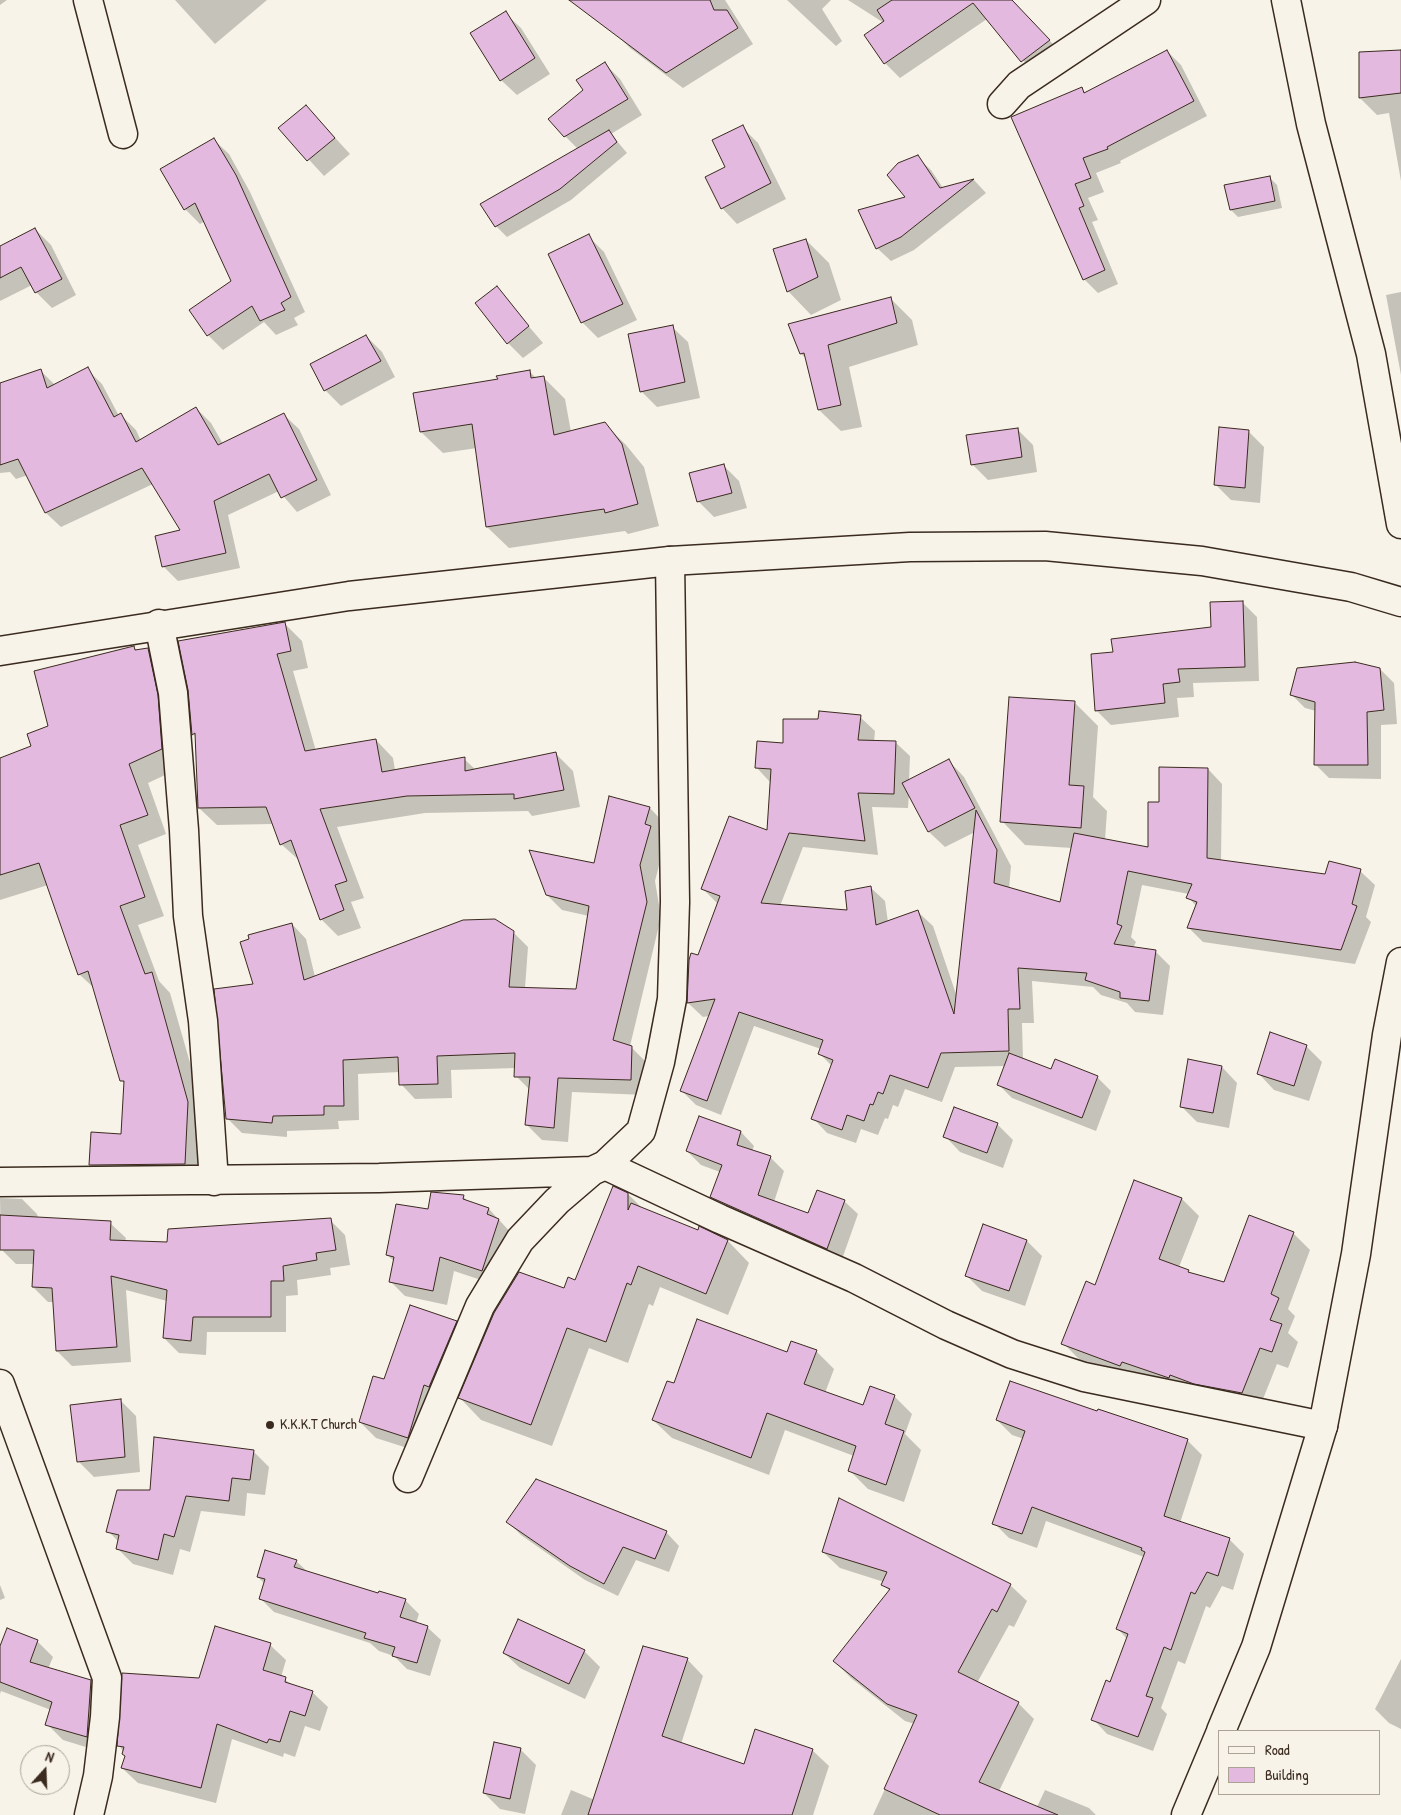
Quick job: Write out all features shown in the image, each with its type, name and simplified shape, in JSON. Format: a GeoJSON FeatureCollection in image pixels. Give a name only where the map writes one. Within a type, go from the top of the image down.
{"type":"FeatureCollection","features":[{"type":"Feature","properties":{"kind":"street"},"geometry":{"type":"LineString","coordinates":[[88,0],[123,134]]}},
{"type":"Feature","properties":{"kind":"street"},"geometry":{"type":"LineString","coordinates":[[1002,104],[1018,85],[1146,0]]}},
{"type":"Feature","properties":{"kind":"street"},"geometry":{"type":"LineString","coordinates":[[1286,0],[1311,124],[1371,354],[1401,524]]}},
{"type":"Feature","properties":{"kind":"street"},"geometry":{"type":"LineString","coordinates":[[0,651],[159,624],[349,596],[670,561],[910,547],[1045,546],[1202,561],[1351,587],[1401,602]]}},
{"type":"Feature","properties":{"kind":"street"},"geometry":{"type":"LineString","coordinates":[[408,1478],[480,1306],[520,1240],[557,1201],[641,1131],[660,1062],[672,999],[675,902],[670,561]]}},
{"type":"Feature","properties":{"kind":"street"},"geometry":{"type":"LineString","coordinates":[[159,624],[173,693],[184,830],[188,916],[204,1021],[214,1181]]}},
{"type":"Feature","properties":{"kind":"street"},"geometry":{"type":"LineString","coordinates":[[1221,1730],[1256,1648],[1323,1426],[1356,1254],[1394,1037],[1401,962]]}},
{"type":"Feature","properties":{"kind":"street"},"geometry":{"type":"LineString","coordinates":[[0,1182],[214,1181],[598,1168],[854,1278],[946,1325],[1012,1354],[1084,1377],[1323,1426]]}},
{"type":"Feature","properties":{"kind":"street"},"geometry":{"type":"LineString","coordinates":[[0,1384],[107,1678],[105,1717],[98,1776],[89,1815]]}},
{"type":"Feature","properties":{"kind":"street"},"geometry":{"type":"LineString","coordinates":[[1186,1815],[1218,1738]]}},
{"type":"Feature","properties":{"kind":"building"},"geometry":{"type":"Polygon","coordinates":[[[569,0],[710,0],[714,10],[727,10],[738,28],[666,73],[569,0]]]}},
{"type":"Feature","properties":{"kind":"building"},"geometry":{"type":"Polygon","coordinates":[[[892,0],[1012,0],[1050,40],[1021,62],[973,3],[884,64],[864,35],[884,21],[877,10],[892,0]]]}},
{"type":"Feature","properties":{"kind":"building"},"geometry":{"type":"Polygon","coordinates":[[[506,11],[535,58],[500,81],[470,33],[506,11]]]}},
{"type":"Feature","properties":{"kind":"building"},"geometry":{"type":"Polygon","coordinates":[[[1167,50],[1194,101],[1107,147],[1108,149],[1083,158],[1091,178],[1075,184],[1084,206],[1079,208],[1105,270],[1083,280],[1011,117],[1082,87],[1084,93],[1167,50]]]}},
{"type":"Feature","properties":{"kind":"building"},"geometry":{"type":"Polygon","coordinates":[[[1401,50],[1401,93],[1359,98],[1359,52],[1401,50]]]}},
{"type":"Feature","properties":{"kind":"building"},"geometry":{"type":"Polygon","coordinates":[[[605,62],[628,99],[564,137],[548,119],[583,90],[576,80],[605,62]]]}},
{"type":"Feature","properties":{"kind":"building"},"geometry":{"type":"Polygon","coordinates":[[[306,105],[335,138],[307,161],[278,128],[306,105]]]}},
{"type":"Feature","properties":{"kind":"building"},"geometry":{"type":"Polygon","coordinates":[[[743,125],[771,183],[721,209],[705,177],[725,167],[712,140],[743,125]]]}},
{"type":"Feature","properties":{"kind":"building"},"geometry":{"type":"Polygon","coordinates":[[[609,130],[617,142],[560,189],[495,227],[480,204],[609,130]]]}},
{"type":"Feature","properties":{"kind":"building"},"geometry":{"type":"Polygon","coordinates":[[[214,138],[236,175],[291,297],[281,303],[285,310],[260,321],[252,306],[207,336],[189,310],[231,281],[195,203],[184,210],[160,169],[214,138]]]}},
{"type":"Feature","properties":{"kind":"building"},"geometry":{"type":"Polygon","coordinates":[[[918,155],[940,188],[974,179],[901,237],[876,249],[858,210],[905,197],[887,175],[898,163],[918,155]]]}},
{"type":"Feature","properties":{"kind":"building"},"geometry":{"type":"Polygon","coordinates":[[[1270,176],[1275,201],[1230,210],[1224,185],[1270,176]]]}},
{"type":"Feature","properties":{"kind":"building"},"geometry":{"type":"Polygon","coordinates":[[[35,228],[62,279],[35,293],[21,267],[0,278],[0,246],[35,228]]]}},
{"type":"Feature","properties":{"kind":"building"},"geometry":{"type":"Polygon","coordinates":[[[589,234],[623,304],[581,323],[548,254],[589,234]]]}},
{"type":"Feature","properties":{"kind":"building"},"geometry":{"type":"Polygon","coordinates":[[[806,239],[818,277],[787,292],[773,249],[806,239]]]}},
{"type":"Feature","properties":{"kind":"building"},"geometry":{"type":"Polygon","coordinates":[[[497,286],[529,326],[507,344],[475,303],[497,286]]]}},
{"type":"Feature","properties":{"kind":"building"},"geometry":{"type":"Polygon","coordinates":[[[891,297],[897,323],[828,345],[841,405],[818,410],[804,353],[800,354],[788,324],[891,297]]]}},
{"type":"Feature","properties":{"kind":"building"},"geometry":{"type":"Polygon","coordinates":[[[673,325],[685,382],[640,392],[628,334],[673,325]]]}},
{"type":"Feature","properties":{"kind":"building"},"geometry":{"type":"Polygon","coordinates":[[[366,335],[381,361],[324,391],[310,364],[366,335]]]}},
{"type":"Feature","properties":{"kind":"building"},"geometry":{"type":"Polygon","coordinates":[[[88,367],[114,417],[121,413],[136,442],[196,407],[218,445],[284,413],[317,480],[281,498],[269,474],[214,501],[226,553],[162,567],[155,536],[180,530],[142,468],[45,513],[18,459],[0,465],[0,383],[41,369],[47,388],[88,367]]]}},
{"type":"Feature","properties":{"kind":"building"},"geometry":{"type":"Polygon","coordinates":[[[530,370],[531,378],[544,376],[554,435],[605,422],[622,444],[638,504],[605,513],[604,509],[486,527],[472,424],[420,432],[413,393],[498,379],[496,376],[530,370]]]}},
{"type":"Feature","properties":{"kind":"building"},"geometry":{"type":"Polygon","coordinates":[[[1219,427],[1249,430],[1245,488],[1214,485],[1219,427]]]}},
{"type":"Feature","properties":{"kind":"building"},"geometry":{"type":"Polygon","coordinates":[[[1018,428],[1022,457],[971,465],[966,435],[1018,428]]]}},
{"type":"Feature","properties":{"kind":"building"},"geometry":{"type":"Polygon","coordinates":[[[724,464],[732,493],[697,502],[689,473],[724,464]]]}},
{"type":"Feature","properties":{"kind":"building"},"geometry":{"type":"Polygon","coordinates":[[[1243,601],[1245,667],[1178,669],[1180,682],[1163,684],[1165,703],[1095,711],[1091,654],[1113,652],[1111,639],[1211,627],[1210,602],[1243,601]]]}},
{"type":"Feature","properties":{"kind":"building"},"geometry":{"type":"Polygon","coordinates":[[[285,622],[291,651],[277,654],[305,751],[376,739],[382,772],[465,757],[465,771],[556,752],[564,790],[514,799],[514,794],[407,796],[320,809],[347,881],[335,885],[344,910],[320,920],[291,840],[280,845],[266,807],[198,808],[195,733],[192,735],[188,690],[178,641],[285,622]]]}},
{"type":"Feature","properties":{"kind":"building"},"geometry":{"type":"Polygon","coordinates":[[[134,646],[135,650],[148,648],[158,695],[162,749],[129,764],[148,815],[120,825],[145,897],[120,906],[145,974],[152,972],[188,1102],[185,1164],[89,1165],[91,1132],[121,1134],[124,1081],[120,1081],[88,971],[78,975],[39,863],[0,875],[0,758],[31,746],[27,734],[48,726],[34,671],[134,646]]]}},
{"type":"Feature","properties":{"kind":"building"},"geometry":{"type":"Polygon","coordinates":[[[1355,662],[1380,668],[1384,710],[1367,712],[1368,765],[1314,765],[1315,702],[1290,695],[1297,668],[1355,662]]]}},
{"type":"Feature","properties":{"kind":"building"},"geometry":{"type":"Polygon","coordinates":[[[1009,697],[1075,701],[1069,785],[1084,786],[1081,828],[1000,822],[1009,697]]]}},
{"type":"Feature","properties":{"kind":"building"},"geometry":{"type":"Polygon","coordinates":[[[819,711],[861,715],[858,740],[896,741],[894,794],[858,793],[865,841],[789,833],[761,903],[847,910],[845,891],[871,886],[876,925],[918,910],[954,1014],[976,810],[997,850],[994,883],[1060,902],[1074,833],[1148,847],[1148,802],[1159,802],[1159,767],[1208,768],[1207,858],[1325,874],[1329,861],[1361,869],[1352,904],[1357,906],[1341,950],[1187,928],[1197,902],[1186,898],[1192,884],[1128,871],[1117,924],[1122,926],[1114,944],[1156,950],[1149,1001],[1120,998],[1120,992],[1085,980],[1087,973],[1018,968],[1020,1009],[1008,1009],[1009,1051],[941,1053],[928,1088],[890,1075],[883,1094],[878,1092],[873,1105],[870,1104],[864,1121],[847,1115],[842,1130],[811,1119],[833,1060],[818,1054],[823,1040],[739,1012],[707,1101],[680,1091],[715,999],[687,1003],[691,953],[698,955],[720,896],[701,889],[729,816],[767,830],[771,769],[755,768],[757,741],[783,743],[783,719],[818,719],[819,711]]]}},
{"type":"Feature","properties":{"kind":"building"},"geometry":{"type":"Polygon","coordinates":[[[949,759],[975,808],[928,832],[902,783],[949,759]]]}},
{"type":"Feature","properties":{"kind":"building"},"geometry":{"type":"Polygon","coordinates":[[[609,796],[650,807],[645,824],[651,826],[640,865],[647,902],[613,1040],[632,1046],[631,1080],[558,1078],[554,1128],[525,1125],[530,1077],[514,1077],[515,1053],[437,1056],[438,1084],[399,1085],[398,1057],[343,1060],[344,1106],[324,1106],[324,1115],[273,1116],[272,1123],[226,1119],[214,989],[253,984],[240,942],[249,939],[248,935],[292,923],[304,980],[463,920],[495,919],[514,931],[509,987],[576,989],[589,906],[546,895],[529,850],[594,863],[609,796]]]}},
{"type":"Feature","properties":{"kind":"building"},"geometry":{"type":"Polygon","coordinates":[[[1270,1032],[1307,1045],[1294,1086],[1257,1074],[1270,1032]]]}},
{"type":"Feature","properties":{"kind":"building"},"geometry":{"type":"Polygon","coordinates":[[[1009,1053],[1051,1069],[1055,1059],[1098,1076],[1082,1118],[997,1085],[1009,1053]]]}},
{"type":"Feature","properties":{"kind":"building"},"geometry":{"type":"Polygon","coordinates":[[[1188,1059],[1222,1066],[1213,1113],[1180,1107],[1188,1059]]]}},
{"type":"Feature","properties":{"kind":"building"},"geometry":{"type":"Polygon","coordinates":[[[954,1107],[998,1123],[987,1153],[943,1137],[954,1107]]]}},
{"type":"Feature","properties":{"kind":"building"},"geometry":{"type":"Polygon","coordinates":[[[699,1116],[741,1131],[737,1145],[771,1156],[758,1195],[808,1213],[817,1190],[845,1200],[827,1249],[710,1197],[722,1165],[686,1151],[699,1116]]]}},
{"type":"Feature","properties":{"kind":"building"},"geometry":{"type":"Polygon","coordinates":[[[1134,1180],[1182,1198],[1159,1259],[1189,1270],[1188,1272],[1224,1282],[1249,1215],[1294,1232],[1271,1294],[1279,1298],[1270,1320],[1282,1324],[1272,1352],[1260,1348],[1242,1393],[1194,1384],[1170,1375],[1169,1378],[1122,1362],[1120,1366],[1061,1344],[1086,1281],[1095,1285],[1134,1180]]]}},
{"type":"Feature","properties":{"kind":"building"},"geometry":{"type":"Polygon","coordinates":[[[613,1186],[628,1193],[628,1210],[631,1203],[698,1230],[699,1226],[728,1240],[706,1294],[638,1266],[631,1285],[627,1283],[606,1342],[567,1328],[531,1425],[458,1398],[494,1313],[519,1272],[564,1288],[568,1277],[575,1280],[613,1186]]]}},
{"type":"Feature","properties":{"kind":"building"},"geometry":{"type":"Polygon","coordinates":[[[431,1192],[464,1195],[463,1199],[489,1208],[487,1214],[499,1219],[482,1271],[440,1257],[433,1291],[389,1282],[394,1257],[386,1255],[396,1204],[428,1209],[431,1192]]]}},
{"type":"Feature","properties":{"kind":"building"},"geometry":{"type":"Polygon","coordinates":[[[0,1215],[111,1221],[110,1240],[167,1242],[168,1229],[331,1218],[336,1250],[316,1253],[317,1260],[283,1266],[284,1281],[271,1281],[271,1317],[193,1317],[191,1341],[163,1338],[167,1290],[111,1276],[117,1347],[56,1351],[52,1288],[32,1287],[34,1250],[0,1250],[0,1215]]]}},
{"type":"Feature","properties":{"kind":"building"},"geometry":{"type":"Polygon","coordinates":[[[983,1224],[1027,1240],[1009,1291],[965,1276],[983,1224]]]}},
{"type":"Feature","properties":{"kind":"building"},"geometry":{"type":"Polygon","coordinates":[[[410,1305],[457,1321],[429,1387],[424,1385],[408,1438],[359,1422],[373,1376],[384,1379],[410,1305]]]}},
{"type":"Feature","properties":{"kind":"building"},"geometry":{"type":"Polygon","coordinates":[[[697,1319],[787,1352],[791,1341],[817,1350],[804,1384],[863,1405],[870,1386],[895,1395],[885,1424],[904,1431],[886,1485],[848,1471],[856,1446],[767,1413],[751,1458],[652,1420],[667,1381],[674,1383],[697,1319]]]}},
{"type":"Feature","properties":{"kind":"building"},"geometry":{"type":"Polygon","coordinates":[[[1010,1381],[1097,1411],[1098,1409],[1188,1439],[1164,1516],[1230,1538],[1218,1576],[1207,1572],[1195,1594],[1191,1592],[1171,1650],[1164,1647],[1146,1696],[1153,1698],[1138,1737],[1091,1720],[1106,1680],[1110,1682],[1128,1634],[1116,1629],[1145,1552],[1141,1550],[1142,1548],[1032,1507],[1022,1534],[992,1524],[1025,1431],[996,1420],[1010,1381]]]}},
{"type":"Feature","properties":{"kind":"building"},"geometry":{"type":"Polygon","coordinates":[[[121,1399],[125,1457],[77,1462],[70,1405],[121,1399]]]}},
{"type":"Feature","properties":{"kind":"building"},"geometry":{"type":"Polygon","coordinates":[[[154,1437],[254,1450],[250,1480],[232,1478],[229,1501],[186,1496],[174,1537],[164,1534],[158,1560],[116,1549],[119,1535],[106,1532],[117,1490],[150,1490],[154,1437]]]}},
{"type":"Feature","properties":{"kind":"building"},"geometry":{"type":"Polygon","coordinates":[[[536,1479],[667,1531],[655,1559],[623,1547],[604,1584],[570,1566],[506,1522],[536,1479]]]}},
{"type":"Feature","properties":{"kind":"building"},"geometry":{"type":"Polygon","coordinates":[[[839,1498],[1011,1584],[997,1612],[992,1609],[958,1672],[1019,1702],[979,1782],[1058,1815],[940,1815],[884,1789],[917,1715],[887,1704],[833,1661],[890,1589],[881,1585],[887,1572],[822,1552],[839,1498]]]}},
{"type":"Feature","properties":{"kind":"building"},"geometry":{"type":"Polygon","coordinates":[[[265,1550],[297,1560],[294,1567],[378,1593],[379,1591],[406,1599],[400,1617],[428,1626],[417,1663],[392,1656],[395,1647],[364,1638],[366,1633],[259,1599],[265,1579],[257,1577],[265,1550]]]}},
{"type":"Feature","properties":{"kind":"building"},"geometry":{"type":"Polygon","coordinates":[[[518,1619],[585,1650],[569,1684],[503,1653],[518,1619]]]}},
{"type":"Feature","properties":{"kind":"building"},"geometry":{"type":"Polygon","coordinates":[[[215,1626],[271,1643],[263,1670],[286,1677],[285,1682],[313,1691],[305,1716],[290,1711],[280,1742],[269,1739],[267,1743],[217,1724],[201,1788],[121,1768],[125,1756],[122,1754],[124,1747],[117,1746],[122,1673],[199,1678],[215,1626]]]}},
{"type":"Feature","properties":{"kind":"building"},"geometry":{"type":"Polygon","coordinates":[[[7,1628],[38,1640],[30,1662],[91,1680],[87,1737],[45,1725],[52,1702],[0,1682],[0,1646],[7,1628]]]}},
{"type":"Feature","properties":{"kind":"building"},"geometry":{"type":"Polygon","coordinates":[[[643,1646],[688,1658],[662,1736],[744,1764],[755,1729],[813,1749],[792,1815],[588,1815],[643,1646]]]}},
{"type":"Feature","properties":{"kind":"building"},"geometry":{"type":"Polygon","coordinates":[[[494,1742],[521,1748],[510,1799],[483,1793],[494,1742]]]}},
{"type":"Feature","properties":{"kind":"place","name":"K.K.K.T Church"},"geometry":{"type":"Point","coordinates":[270,1425]}}]}
